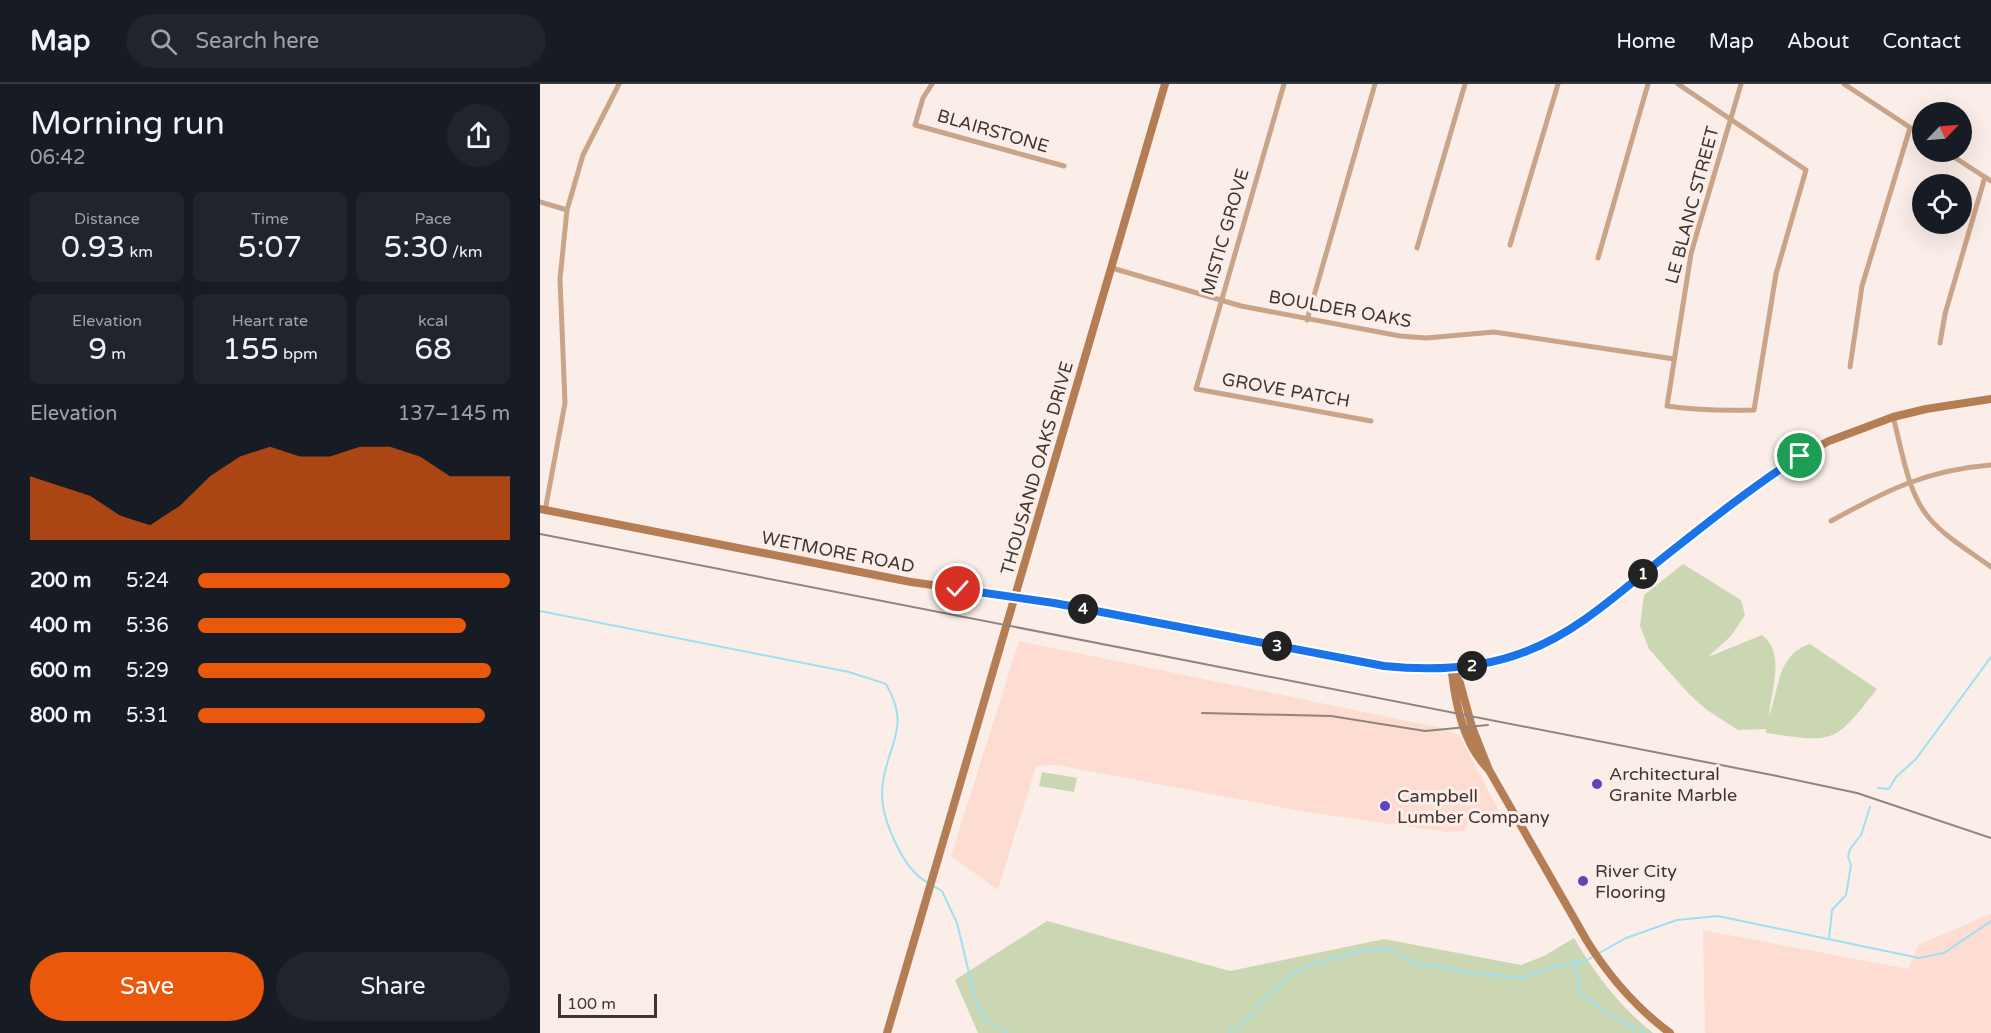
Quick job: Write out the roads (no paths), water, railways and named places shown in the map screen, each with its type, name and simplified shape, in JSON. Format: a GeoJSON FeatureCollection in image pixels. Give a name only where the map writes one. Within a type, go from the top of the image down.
{"type":"FeatureCollection","features":[{"type":"Feature","properties":{"kind":"main road","name":"THOUSAND OAKS DRIVE"},"geometry":{"type":"LineString","coordinates":[[887,1033],[1165,84]]}},
{"type":"Feature","properties":{"kind":"main road","name":"WETMORE ROAD"},"geometry":{"type":"LineString","coordinates":[[543,510],[911,582],[1016,596],[1384,666],[1451,668],[1510,657],[1571,630],[1760,482],[1829,441],[1893,417],[1926,409],[1991,399]]}},
{"type":"Feature","properties":{"kind":"main road"},"geometry":{"type":"LineString","coordinates":[[1451,668],[1464,728],[1478,758],[1489,770],[1587,941],[1604,969],[1627,997],[1670,1033]]}},
{"type":"Feature","properties":{"kind":"street"},"geometry":{"type":"LineString","coordinates":[[543,510],[565,403],[560,279],[567,210],[583,155],[619,84]]}},
{"type":"Feature","properties":{"kind":"street","name":"BLAIRSTONE"},"geometry":{"type":"LineString","coordinates":[[932,84],[923,98],[915,125],[1064,166]]}},
{"type":"Feature","properties":{"kind":"street","name":"MISTIC GROVE"},"geometry":{"type":"LineString","coordinates":[[1196,389],[1284,84]]}},
{"type":"Feature","properties":{"kind":"street"},"geometry":{"type":"LineString","coordinates":[[1307,320],[1375,84]]}},
{"type":"Feature","properties":{"kind":"street"},"geometry":{"type":"LineString","coordinates":[[1417,248],[1465,84]]}},
{"type":"Feature","properties":{"kind":"street"},"geometry":{"type":"LineString","coordinates":[[1510,245],[1558,84]]}},
{"type":"Feature","properties":{"kind":"street"},"geometry":{"type":"LineString","coordinates":[[1598,258],[1648,84]]}},
{"type":"Feature","properties":{"kind":"street"},"geometry":{"type":"LineString","coordinates":[[1678,84],[1730,119]]}},
{"type":"Feature","properties":{"kind":"street","name":"LE BLANC STREET"},"geometry":{"type":"LineString","coordinates":[[1730,119],[1806,170],[1776,274],[1754,410],[1701,411],[1667,406],[1691,254],[1730,119],[1741,84]]}},
{"type":"Feature","properties":{"kind":"street"},"geometry":{"type":"LineString","coordinates":[[1844,84],[1910,128],[1862,286],[1850,367]]}},
{"type":"Feature","properties":{"kind":"street"},"geometry":{"type":"LineString","coordinates":[[1940,343],[1945,314],[1988,179],[1962,162]]}},
{"type":"Feature","properties":{"kind":"street"},"geometry":{"type":"LineString","coordinates":[[540,202],[567,210]]}},
{"type":"Feature","properties":{"kind":"street","name":"BOULDER OAKS"},"geometry":{"type":"LineString","coordinates":[[1112,268],[1221,301],[1307,320],[1413,338],[1471,332],[1517,334],[1674,359]]}},
{"type":"Feature","properties":{"kind":"street","name":"GROVE PATCH"},"geometry":{"type":"LineString","coordinates":[[1196,389],[1371,421]]}},
{"type":"Feature","properties":{"kind":"street"},"geometry":{"type":"LineString","coordinates":[[1893,417],[1911,480],[1929,518],[1991,567]]}},
{"type":"Feature","properties":{"kind":"street"},"geometry":{"type":"LineString","coordinates":[[1831,521],[1911,480],[1953,470],[1991,465]]}},
{"type":"Feature","properties":{"kind":"waterway"},"geometry":{"type":"LineString","coordinates":[[540,611],[849,672],[886,684],[893,699],[898,723],[883,782],[883,808],[898,848],[914,872],[928,883]]}},
{"type":"Feature","properties":{"kind":"waterway"},"geometry":{"type":"LineString","coordinates":[[1878,788],[1889,789],[1896,777],[1916,759],[1991,657]]}},
{"type":"Feature","properties":{"kind":"waterway"},"geometry":{"type":"LineString","coordinates":[[1829,939],[1832,910],[1846,895],[1851,865],[1848,857],[1850,849],[1861,835],[1870,807]]}},
{"type":"Feature","properties":{"kind":"waterway"},"geometry":{"type":"LineString","coordinates":[[933,886],[942,891],[957,923],[975,998],[984,1019],[1008,1033]]}},
{"type":"Feature","properties":{"kind":"waterway"},"geometry":{"type":"LineString","coordinates":[[1256,1007],[1289,976],[1305,966],[1362,951],[1388,948],[1418,965],[1443,966],[1469,973],[1523,978],[1545,969],[1587,960],[1626,938],[1677,920],[1718,916],[1919,958],[1944,953],[1991,921]]}},
{"type":"Feature","properties":{"kind":"waterway"},"geometry":{"type":"LineString","coordinates":[[1576,962],[1578,990],[1604,1011],[1643,1033]]}},
{"type":"Feature","properties":{"kind":"waterway"},"geometry":{"type":"LineString","coordinates":[[1228,1033],[1246,1022],[1254,1010]]}},
{"type":"Feature","properties":{"kind":"railway"},"geometry":{"type":"LineString","coordinates":[[540,534],[1777,776],[1857,793],[1991,838]]}},
{"type":"Feature","properties":{"kind":"railway"},"geometry":{"type":"LineString","coordinates":[[1202,713],[1331,716],[1425,731],[1488,725]]}},
{"type":"Feature","properties":{"kind":"place","name":"Architectural Granite Marble"},"geometry":{"type":"Point","coordinates":[1597,784]}},
{"type":"Feature","properties":{"kind":"place","name":"Campbell Lumber Company"},"geometry":{"type":"Point","coordinates":[1385,806]}},
{"type":"Feature","properties":{"kind":"place","name":"River City Flooring"},"geometry":{"type":"Point","coordinates":[1583,881]}}]}
